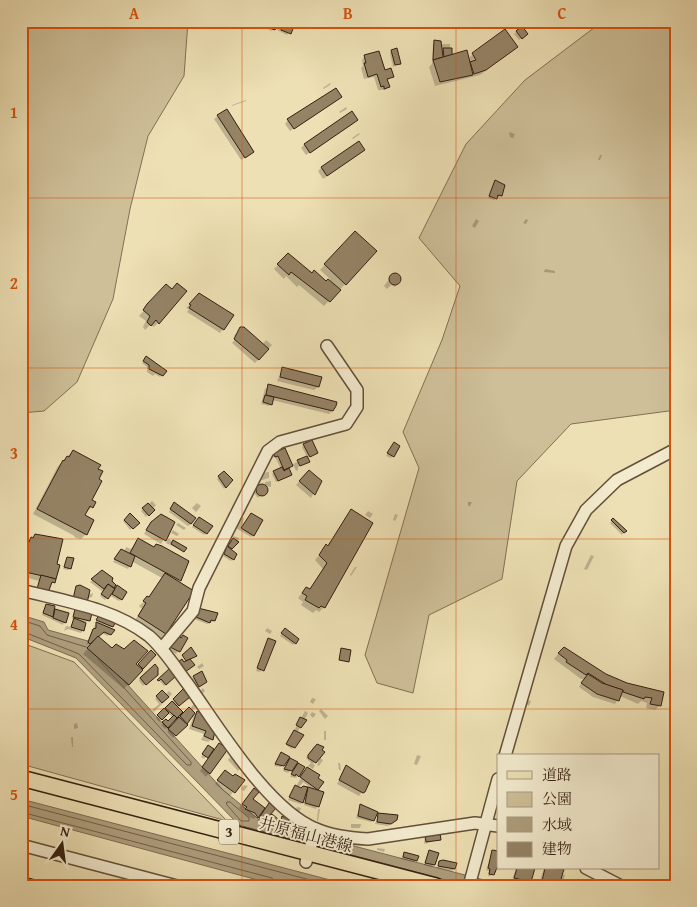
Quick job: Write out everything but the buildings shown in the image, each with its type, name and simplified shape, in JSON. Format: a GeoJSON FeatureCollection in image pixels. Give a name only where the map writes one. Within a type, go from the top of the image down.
{"type":"FeatureCollection","features":[{"type":"Feature","properties":{"kind":"main road","name":"井原福山港線"},"geometry":{"type":"LineString","coordinates":[[21,778],[436,886]]}},
{"type":"Feature","properties":{"kind":"main road","name":"井原福山港線"},"geometry":{"type":"LineString","coordinates":[[21,787],[309,854],[396,886]]}},
{"type":"Feature","properties":{"kind":"street"},"geometry":{"type":"LineString","coordinates":[[162,648],[193,611],[199,588],[268,450],[280,442],[346,424],[357,407],[356,390],[327,346]]}},
{"type":"Feature","properties":{"kind":"street"},"geometry":{"type":"LineString","coordinates":[[506,754],[566,546],[586,510],[617,480],[676,449]]}},
{"type":"Feature","properties":{"kind":"street"},"geometry":{"type":"LineString","coordinates":[[21,590],[108,613],[141,631],[162,648],[269,794],[290,814],[315,831],[350,838],[368,839],[448,826],[486,823],[497,826]]}},
{"type":"Feature","properties":{"kind":"street"},"geometry":{"type":"LineString","coordinates":[[469,886],[497,783]]}},
{"type":"Feature","properties":{"kind":"street"},"geometry":{"type":"LineString","coordinates":[[309,854],[315,831]]}},
{"type":"Feature","properties":{"kind":"street"},"geometry":{"type":"LineString","coordinates":[[21,845],[177,886]]}},
{"type":"Feature","properties":{"kind":"street"},"geometry":{"type":"LineString","coordinates":[[590,870],[621,886]]}},
{"type":"Feature","properties":{"kind":"green space"},"geometry":{"type":"Polygon","coordinates":[[[21,21],[188,21],[184,76],[148,136],[130,209],[113,299],[77,382],[44,411],[21,413],[21,21]]]}},
{"type":"Feature","properties":{"kind":"green space"},"geometry":{"type":"Polygon","coordinates":[[[603,21],[676,21],[676,410],[571,424],[517,481],[502,579],[429,615],[413,693],[377,683],[365,655],[419,468],[403,432],[442,340],[460,286],[419,238],[466,144],[525,80],[603,21]]]}},
{"type":"Feature","properties":{"kind":"green space"},"geometry":{"type":"Polygon","coordinates":[[[21,644],[74,662],[227,821],[21,764],[21,644]]]}},
{"type":"Feature","properties":{"kind":"water"},"geometry":{"type":"Polygon","coordinates":[[[21,615],[44,622],[48,630],[88,641],[223,790],[262,822],[507,886],[468,886],[239,825],[76,658],[28,639],[21,640],[21,615]]]}},
{"type":"Feature","properties":{"kind":"water"},"geometry":{"type":"Polygon","coordinates":[[[21,799],[353,886],[280,886],[21,816],[21,799]]]}}]}
